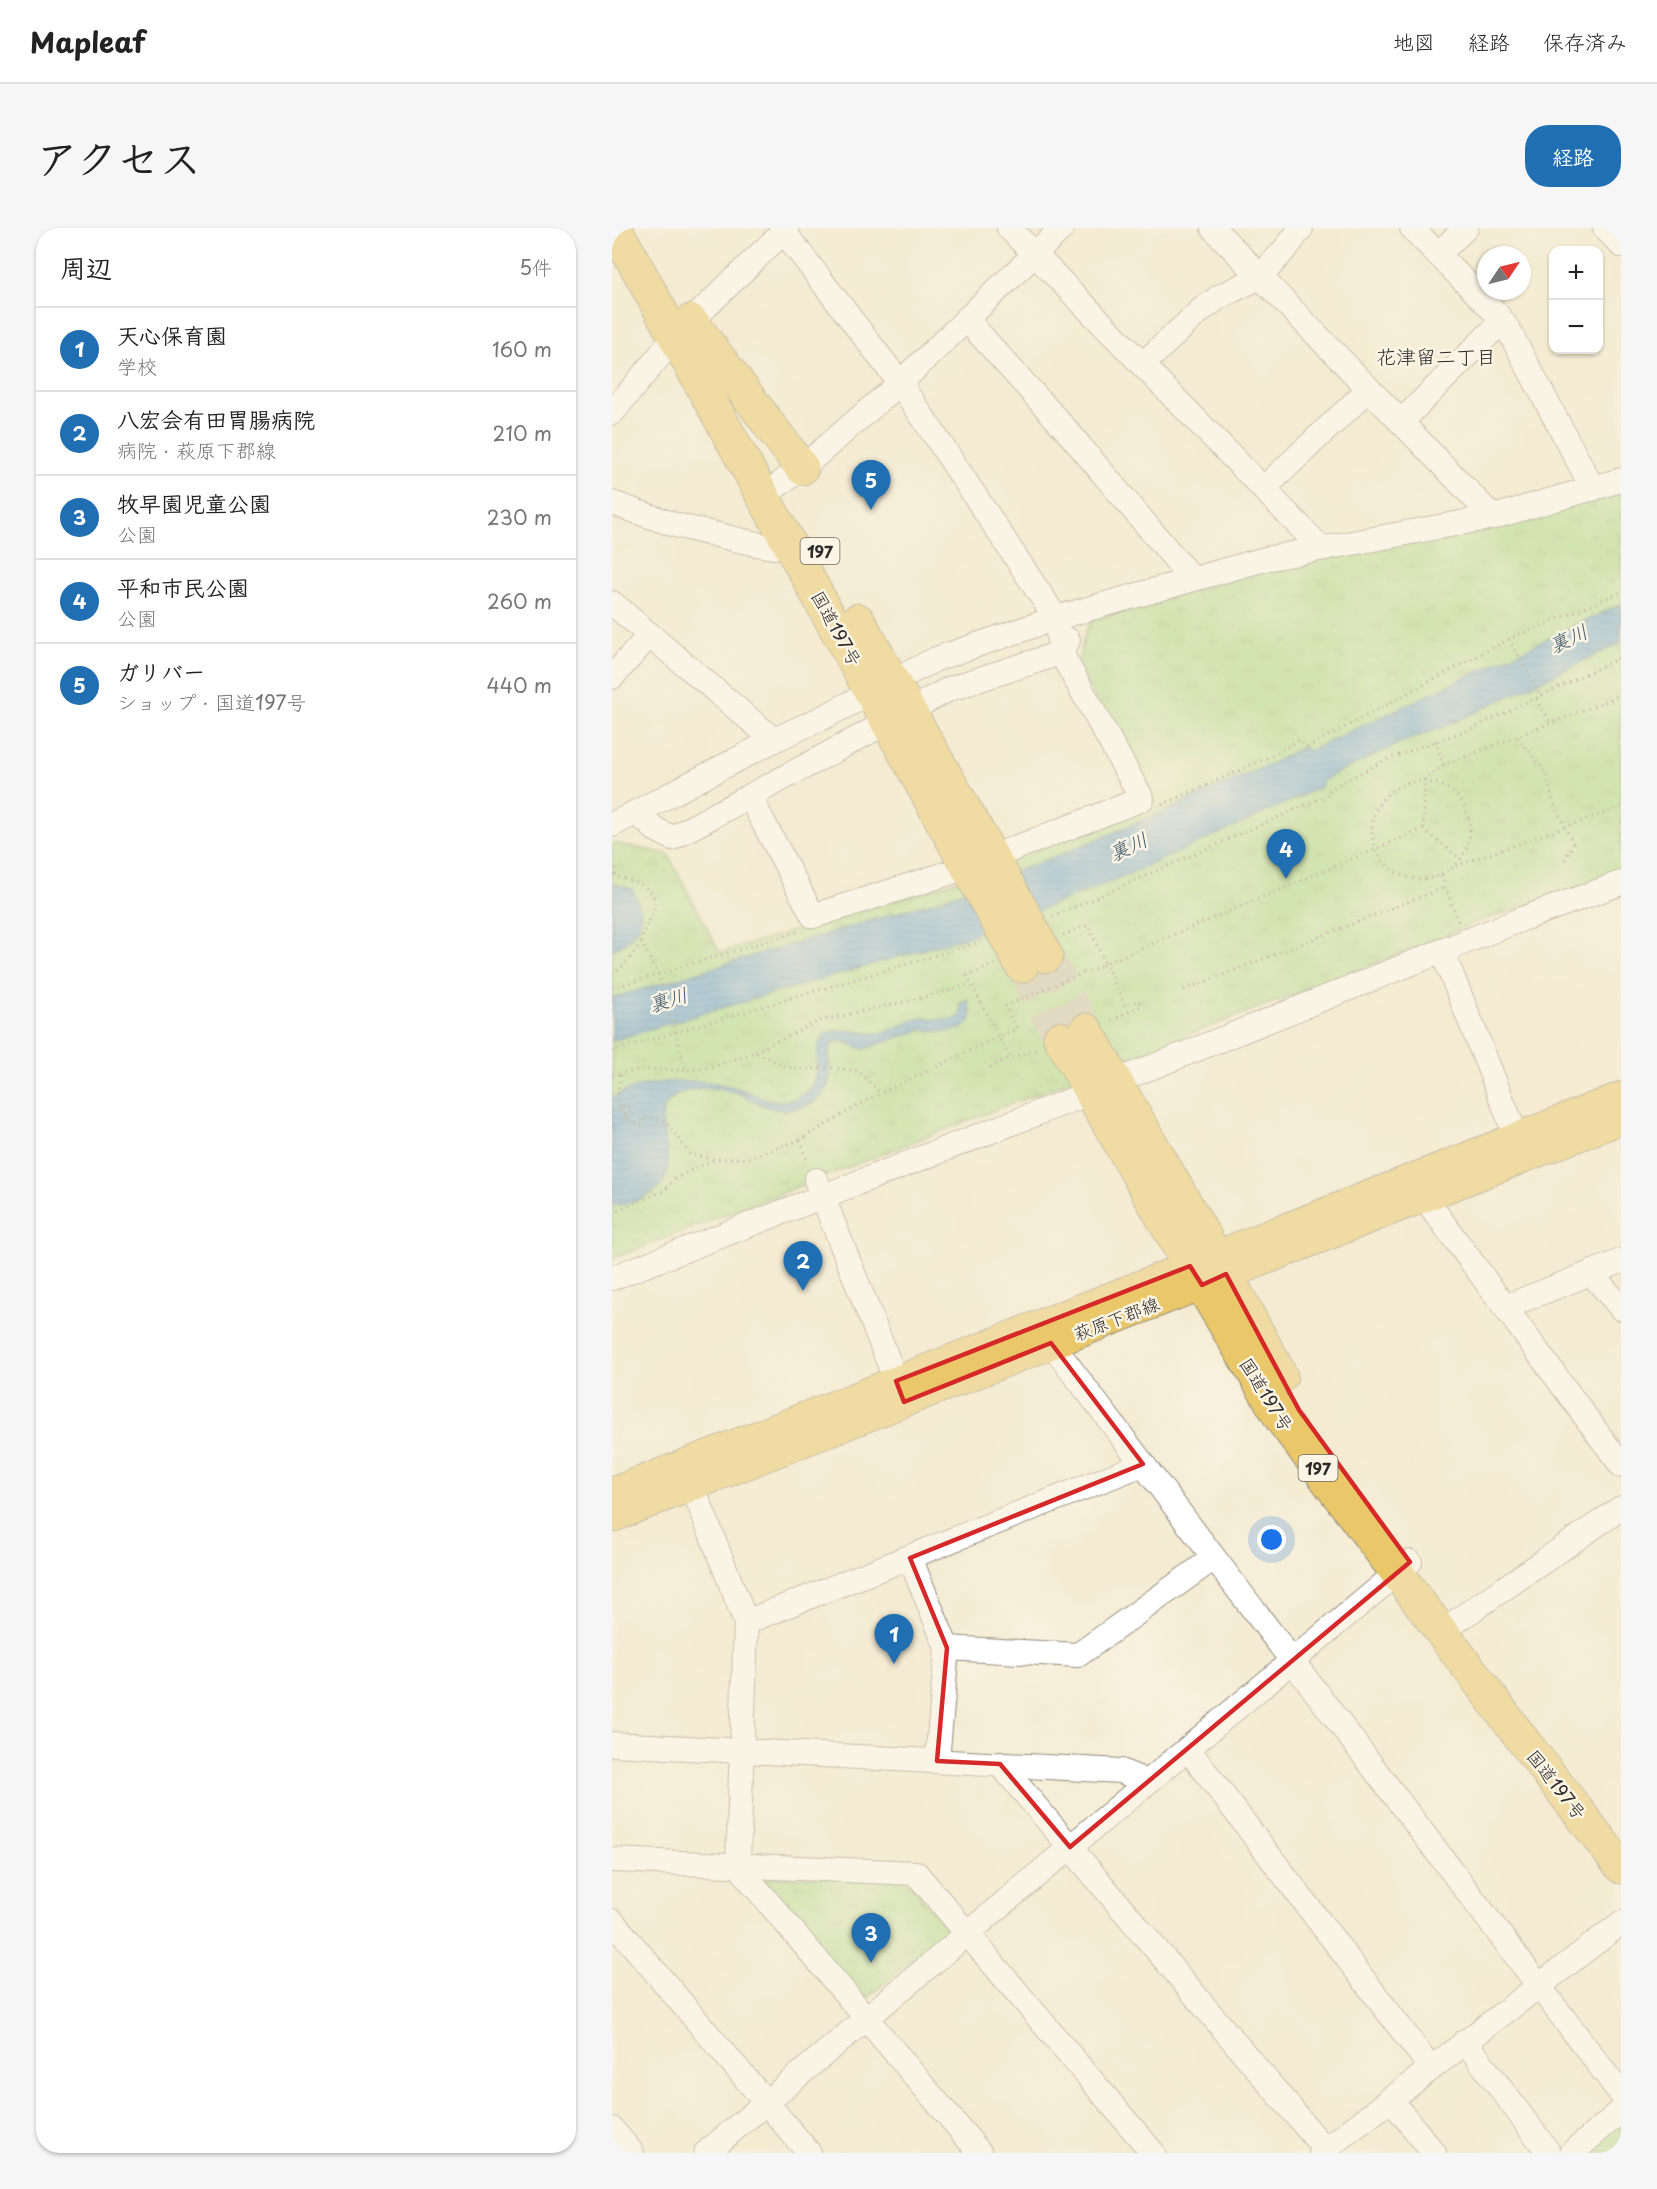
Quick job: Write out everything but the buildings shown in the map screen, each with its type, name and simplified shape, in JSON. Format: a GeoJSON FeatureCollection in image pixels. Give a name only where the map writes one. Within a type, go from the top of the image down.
{"type":"FeatureCollection","features":[{"type":"Feature","properties":{"kind":"highway","name":"国道197号"},"geometry":{"type":"LineString","coordinates":[[615,228],[683,328],[782,482],[882,687],[1026,941]]}},
{"type":"Feature","properties":{"kind":"highway","name":"国道197号"},"geometry":{"type":"LineString","coordinates":[[638,228],[683,328]]}},
{"type":"Feature","properties":{"kind":"highway","name":"197"},"geometry":{"type":"LineString","coordinates":[[683,328],[782,482]]}},
{"type":"Feature","properties":{"kind":"highway","name":"国道197号"},"geometry":{"type":"LineString","coordinates":[[782,482],[790,544],[882,687]]}},
{"type":"Feature","properties":{"kind":"highway","name":"国道197号"},"geometry":{"type":"LineString","coordinates":[[1071,1036],[1104,1086],[1208,1270],[1299,1410],[1403,1567],[1621,1867]]}},
{"type":"Feature","properties":{"kind":"highway","name":"国道197号"},"geometry":{"type":"LineString","coordinates":[[1403,1567],[1455,1622],[1621,1840]]}},
{"type":"Feature","properties":{"kind":"main road","name":"萩原下郡線"},"geometry":{"type":"LineString","coordinates":[[614,1505],[1521,1147],[1621,1096]]}},
{"type":"Feature","properties":{"kind":"main road","name":"萩原下郡線"},"geometry":{"type":"LineString","coordinates":[[1521,1147],[1621,1119]]}},
{"type":"Feature","properties":{"kind":"main road","name":"萩原下郡線"},"geometry":{"type":"LineString","coordinates":[[900,1391],[1051,1343],[1208,1270]]}},
{"type":"Feature","properties":{"kind":"street"},"geometry":{"type":"LineString","coordinates":[[1009,228],[1322,548]]}},
{"type":"Feature","properties":{"kind":"street"},"geometry":{"type":"LineString","coordinates":[[782,482],[900,383],[1062,228]]}},
{"type":"Feature","properties":{"kind":"street"},"geometry":{"type":"LineString","coordinates":[[1213,228],[1493,517]]}},
{"type":"Feature","properties":{"kind":"street"},"geometry":{"type":"LineString","coordinates":[[1142,364],[1200,311],[1219,297],[1260,277],[1301,228]]}},
{"type":"Feature","properties":{"kind":"street"},"geometry":{"type":"LineString","coordinates":[[1412,228],[1502,321],[1518,345],[1593,489]]}},
{"type":"Feature","properties":{"kind":"street"},"geometry":{"type":"LineString","coordinates":[[1438,254],[1466,228]]}},
{"type":"Feature","properties":{"kind":"street"},"geometry":{"type":"LineString","coordinates":[[1605,228],[1621,245]]}},
{"type":"Feature","properties":{"kind":"street"},"geometry":{"type":"LineString","coordinates":[[612,413],[683,328],[784,229],[900,383],[1056,618],[1061,652],[1142,799],[984,870],[813,916],[750,796]]}},
{"type":"Feature","properties":{"kind":"street"},"geometry":{"type":"LineString","coordinates":[[966,319],[1068,432],[1192,579]]}},
{"type":"Feature","properties":{"kind":"street"},"geometry":{"type":"LineString","coordinates":[[1401,422],[1502,321]]}},
{"type":"Feature","properties":{"kind":"street"},"geometry":{"type":"LineString","coordinates":[[1263,489],[1369,389]]}},
{"type":"Feature","properties":{"kind":"street"},"geometry":{"type":"LineString","coordinates":[[612,825],[936,659],[1056,618],[1264,559],[1493,517],[1621,480]]}},
{"type":"Feature","properties":{"kind":"street"},"geometry":{"type":"LineString","coordinates":[[612,503],[675,525],[756,544],[773,547],[790,544]]}},
{"type":"Feature","properties":{"kind":"street"},"geometry":{"type":"LineString","coordinates":[[612,603],[774,740]]}},
{"type":"Feature","properties":{"kind":"street"},"geometry":{"type":"LineString","coordinates":[[636,812],[655,829],[672,838],[949,689],[1061,652],[1086,610]]}},
{"type":"Feature","properties":{"kind":"street"},"geometry":{"type":"LineString","coordinates":[[612,677],[650,635]]}},
{"type":"Feature","properties":{"kind":"street"},"geometry":{"type":"LineString","coordinates":[[612,1278],[819,1188],[1104,1086],[1522,919],[1621,883]]}},
{"type":"Feature","properties":{"kind":"street"},"geometry":{"type":"LineString","coordinates":[[1442,951],[1521,1147]]}},
{"type":"Feature","properties":{"kind":"street"},"geometry":{"type":"LineString","coordinates":[[1420,1187],[1621,1465]]}},
{"type":"Feature","properties":{"kind":"street"},"geometry":{"type":"LineString","coordinates":[[819,1188],[900,1391]]}},
{"type":"Feature","properties":{"kind":"street"},"geometry":{"type":"LineString","coordinates":[[1505,1307],[1621,1261]]}},
{"type":"Feature","properties":{"kind":"street"},"geometry":{"type":"LineString","coordinates":[[1591,1273],[1621,1308]]}},
{"type":"Feature","properties":{"kind":"street"},"geometry":{"type":"LineString","coordinates":[[1051,1343],[1621,2094]]}},
{"type":"Feature","properties":{"kind":"street"},"geometry":{"type":"LineString","coordinates":[[746,1622],[1143,1464]]}},
{"type":"Feature","properties":{"kind":"street"},"geometry":{"type":"LineString","coordinates":[[688,1475],[746,1622],[738,1864],[980,2153]]}},
{"type":"Feature","properties":{"kind":"street"},"geometry":{"type":"LineString","coordinates":[[1455,1622],[1621,1508]]}},
{"type":"Feature","properties":{"kind":"street"},"geometry":{"type":"LineString","coordinates":[[910,1558],[947,1648],[937,1761]]}},
{"type":"Feature","properties":{"kind":"street"},"geometry":{"type":"LineString","coordinates":[[947,1648],[1078,1655],[1214,1558]]}},
{"type":"Feature","properties":{"kind":"street"},"geometry":{"type":"LineString","coordinates":[[706,2153],[1403,1567]]}},
{"type":"Feature","properties":{"kind":"street"},"geometry":{"type":"LineString","coordinates":[[612,1744],[1121,1771],[1148,1782]]}},
{"type":"Feature","properties":{"kind":"street"},"geometry":{"type":"LineString","coordinates":[[1188,1749],[1431,2068]]}},
{"type":"Feature","properties":{"kind":"street"},"geometry":{"type":"LineString","coordinates":[[1000,1764],[1324,2152],[1465,2041],[1621,1923]]}},
{"type":"Feature","properties":{"kind":"street"},"geometry":{"type":"LineString","coordinates":[[612,1860],[916,1872],[1153,2153]]}},
{"type":"Feature","properties":{"kind":"street"},"geometry":{"type":"LineString","coordinates":[[612,1921],[808,2153]]}},
{"type":"Feature","properties":{"kind":"street"},"geometry":{"type":"LineString","coordinates":[[1465,2041],[1549,2153]]}},
{"type":"Feature","properties":{"kind":"street"},"geometry":{"type":"LineString","coordinates":[[1390,2099],[1434,2153]]}},
{"type":"Feature","properties":{"kind":"street"},"geometry":{"type":"LineString","coordinates":[[1572,2153],[1621,2111]]}},
{"type":"Feature","properties":{"kind":"street"},"geometry":{"type":"LineString","coordinates":[[612,2129],[632,2153]]}},
{"type":"Feature","properties":{"kind":"path"},"geometry":{"type":"LineString","coordinates":[[1157,807],[1274,755],[1299,740],[1308,747],[1509,639],[1621,592]]}},
{"type":"Feature","properties":{"kind":"path"},"geometry":{"type":"LineString","coordinates":[[1509,639],[1540,697]]}},
{"type":"Feature","properties":{"kind":"path"},"geometry":{"type":"LineString","coordinates":[[1010,1058],[967,976],[1026,941],[1328,795],[1330,789],[1387,759],[1473,728],[1621,657]]}},
{"type":"Feature","properties":{"kind":"path"},"geometry":{"type":"LineString","coordinates":[[1423,829],[1424,782],[1444,765],[1612,699],[1621,693]]}},
{"type":"Feature","properties":{"kind":"path"},"geometry":{"type":"LineString","coordinates":[[1536,699],[1551,723]]}},
{"type":"Feature","properties":{"kind":"path"},"geometry":{"type":"LineString","coordinates":[[1518,737],[1543,769],[1554,804],[1573,843],[1564,862]]}},
{"type":"Feature","properties":{"kind":"path"},"geometry":{"type":"LineString","coordinates":[[1435,741],[1444,765]]}},
{"type":"Feature","properties":{"kind":"path"},"geometry":{"type":"LineString","coordinates":[[1454,867],[1461,860],[1470,834],[1466,810],[1459,800],[1440,785],[1424,782],[1398,787],[1388,794],[1380,803],[1372,826],[1376,850],[1387,866],[1402,876],[1420,879],[1441,875],[1454,867],[1621,807]]}},
{"type":"Feature","properties":{"kind":"path"},"geometry":{"type":"LineString","coordinates":[[621,1075],[616,1104],[630,1107],[628,1122],[643,1125],[645,1116],[665,1121],[690,1155],[714,1160],[748,1158],[800,1140],[881,1093],[1017,1028],[1005,1006],[1423,829]]}},
{"type":"Feature","properties":{"kind":"path"},"geometry":{"type":"LineString","coordinates":[[1423,829],[1461,860]]}},
{"type":"Feature","properties":{"kind":"path"},"geometry":{"type":"LineString","coordinates":[[612,974],[625,965],[642,942],[654,910],[654,898],[644,885],[614,875],[618,864]]}},
{"type":"Feature","properties":{"kind":"path"},"geometry":{"type":"LineString","coordinates":[[1441,875],[1462,930]]}},
{"type":"Feature","properties":{"kind":"path"},"geometry":{"type":"LineString","coordinates":[[1184,990],[1446,887]]}},
{"type":"Feature","properties":{"kind":"path"},"geometry":{"type":"LineString","coordinates":[[612,1051],[675,1031],[1088,925],[1125,1006],[1138,1000],[1140,1006],[990,1068]]}},
{"type":"Feature","properties":{"kind":"path"},"geometry":{"type":"LineString","coordinates":[[612,988],[659,976],[804,930]]}},
{"type":"Feature","properties":{"kind":"path"},"geometry":{"type":"LineString","coordinates":[[642,942],[659,976],[687,1070]]}},
{"type":"Feature","properties":{"kind":"path"},"geometry":{"type":"LineString","coordinates":[[612,1076],[643,1069],[687,1070],[713,1067],[755,1052],[819,1021],[916,1000],[971,984]]}},
{"type":"Feature","properties":{"kind":"path"},"geometry":{"type":"LineString","coordinates":[[755,1052],[787,1067],[797,1069],[832,1068],[858,1071],[881,1093]]}},
{"type":"Feature","properties":{"kind":"path"},"geometry":{"type":"LineString","coordinates":[[612,1213],[664,1191],[676,1178],[714,1160]]}},
{"type":"Feature","properties":{"kind":"highlighted area"},"geometry":{"type":"Polygon","coordinates":[[[1190,1266],[1202,1285],[1226,1274],[1299,1410],[1410,1562],[1070,1847],[1000,1764],[937,1761],[947,1648],[910,1558],[1143,1464],[1051,1343],[904,1402],[896,1381],[1190,1266]]]}},
{"type":"Feature","properties":{"kind":"green space"},"geometry":{"type":"Polygon","coordinates":[[[1621,492],[1621,875],[1474,923],[1426,944],[612,1259],[612,843],[668,854],[720,953],[942,886],[1155,805],[1077,665],[1086,630],[1093,620],[1267,569],[1492,528],[1621,492]]]}},
{"type":"Feature","properties":{"kind":"green space"},"geometry":{"type":"Polygon","coordinates":[[[761,1877],[905,1877],[948,1929],[868,1997],[861,1996],[761,1877]]]}},
{"type":"Feature","properties":{"kind":"green space"},"geometry":{"type":"Polygon","coordinates":[[[1621,2121],[1621,2153],[1581,2153],[1621,2121]]]}},
{"type":"Feature","properties":{"kind":"water","name":"裏川"},"geometry":{"type":"Polygon","coordinates":[[[1621,604],[1621,643],[1448,725],[1400,743],[1331,776],[1322,781],[1322,786],[1153,863],[1068,899],[970,936],[612,1041],[612,998],[936,901],[1062,854],[1271,764],[1302,747],[1309,751],[1621,604]]]}},
{"type":"Feature","properties":{"kind":"water"},"geometry":{"type":"Polygon","coordinates":[[[612,883],[632,889],[641,917],[636,931],[614,950],[612,950],[612,883]]]}},
{"type":"Feature","properties":{"kind":"water"},"geometry":{"type":"Polygon","coordinates":[[[968,1000],[971,1011],[969,1022],[959,1029],[944,1032],[924,1029],[864,1049],[842,1041],[835,1041],[830,1047],[830,1077],[827,1087],[818,1098],[805,1106],[776,1109],[735,1092],[719,1089],[694,1089],[679,1094],[667,1103],[662,1115],[667,1172],[661,1185],[639,1200],[612,1205],[612,1098],[640,1086],[690,1081],[723,1084],[770,1100],[790,1100],[805,1094],[813,1085],[820,1043],[825,1035],[841,1030],[881,1033],[913,1020],[955,1019],[961,1011],[960,1004],[968,1000]]]}},
{"type":"Feature","properties":{"kind":"tunnel"},"geometry":{"type":"LineString","coordinates":[[1046,956],[1086,1030]]}},
{"type":"Feature","properties":{"kind":"tunnel"},"geometry":{"type":"LineString","coordinates":[[1022,966],[1060,1038]]}},
{"type":"Feature","properties":{"kind":"place","name":"ガリバー"},"geometry":{"type":"Point","coordinates":[871,510]}},
{"type":"Feature","properties":{"kind":"place","name":"平和市民公園"},"geometry":{"type":"Point","coordinates":[1286,879]}},
{"type":"Feature","properties":{"kind":"place","name":"八宏会有田胃腸病院"},"geometry":{"type":"Point","coordinates":[803,1291]}},
{"type":"Feature","properties":{"kind":"place","name":"天心保育園"},"geometry":{"type":"Point","coordinates":[894,1664]}},
{"type":"Feature","properties":{"kind":"place","name":"牧早園児童公園"},"geometry":{"type":"Point","coordinates":[871,1963]}},
{"type":"Feature","properties":{"kind":"district","name":"花津留二丁目"},"geometry":{"type":"Point","coordinates":[1436,356]}}]}
